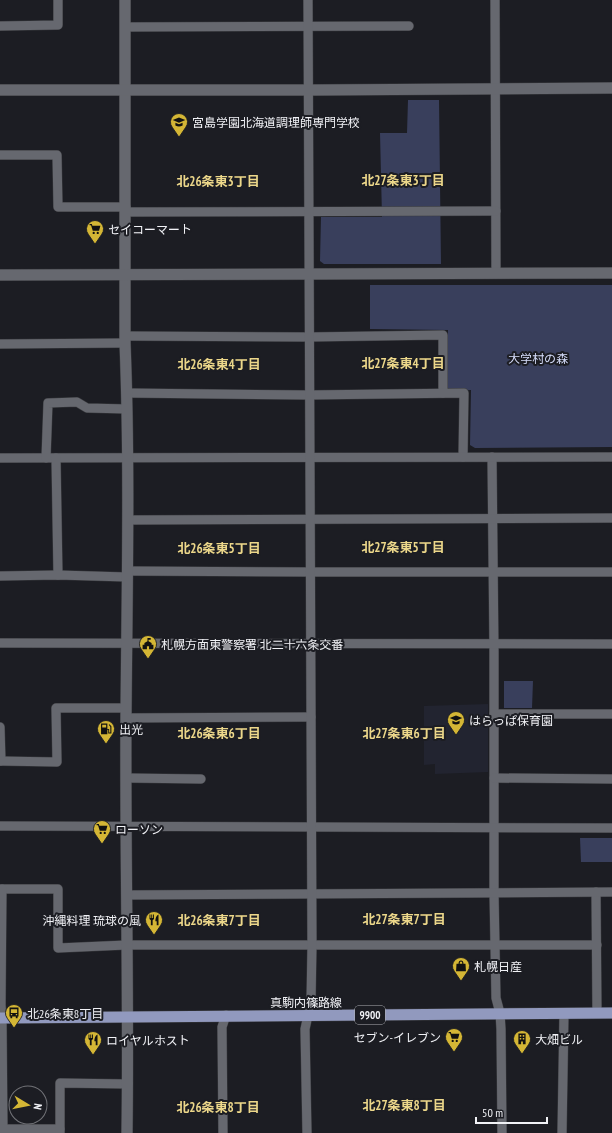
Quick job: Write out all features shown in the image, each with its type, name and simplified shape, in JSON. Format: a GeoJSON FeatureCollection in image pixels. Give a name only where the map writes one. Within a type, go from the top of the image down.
{"type":"FeatureCollection","features":[{"type":"Feature","properties":{"kind":"main road","name":"真駒内篠路線"},"geometry":{"type":"LineString","coordinates":[[1,1018],[226,1015],[309,1016],[564,1012],[612,1013]]}},
{"type":"Feature","properties":{"kind":"street"},"geometry":{"type":"LineString","coordinates":[[0,26],[58,25],[58,0]]}},
{"type":"Feature","properties":{"kind":"street"},"geometry":{"type":"LineString","coordinates":[[125,0],[125,340],[128,520],[128,642],[126,713],[126,945],[128,1016],[127,1133]]}},
{"type":"Feature","properties":{"kind":"street"},"geometry":{"type":"LineString","coordinates":[[307,1133],[305,1029],[311,1002],[312,945],[308,0]]}},
{"type":"Feature","properties":{"kind":"street"},"geometry":{"type":"LineString","coordinates":[[494,0],[496,273]]}},
{"type":"Feature","properties":{"kind":"street"},"geometry":{"type":"LineString","coordinates":[[125,27],[409,26]]}},
{"type":"Feature","properties":{"kind":"street"},"geometry":{"type":"LineString","coordinates":[[0,90],[612,88]]}},
{"type":"Feature","properties":{"kind":"street"},"geometry":{"type":"LineString","coordinates":[[0,155],[57,155],[58,207],[126,210],[496,211]]}},
{"type":"Feature","properties":{"kind":"street"},"geometry":{"type":"LineString","coordinates":[[0,275],[612,273]]}},
{"type":"Feature","properties":{"kind":"street"},"geometry":{"type":"LineString","coordinates":[[0,344],[125,340],[443,335],[443,393]]}},
{"type":"Feature","properties":{"kind":"street"},"geometry":{"type":"LineString","coordinates":[[127,393],[310,395],[464,393],[463,457]]}},
{"type":"Feature","properties":{"kind":"street"},"geometry":{"type":"LineString","coordinates":[[46,458],[48,403],[77,402],[87,408],[127,409]]}},
{"type":"Feature","properties":{"kind":"street"},"geometry":{"type":"LineString","coordinates":[[492,457],[494,519],[494,893],[496,998],[500,1013],[502,1133]]}},
{"type":"Feature","properties":{"kind":"street"},"geometry":{"type":"LineString","coordinates":[[0,458],[612,457]]}},
{"type":"Feature","properties":{"kind":"street"},"geometry":{"type":"LineString","coordinates":[[56,458],[58,575]]}},
{"type":"Feature","properties":{"kind":"street"},"geometry":{"type":"LineString","coordinates":[[128,520],[612,518]]}},
{"type":"Feature","properties":{"kind":"street"},"geometry":{"type":"LineString","coordinates":[[0,576],[310,572],[612,572]]}},
{"type":"Feature","properties":{"kind":"street"},"geometry":{"type":"LineString","coordinates":[[0,642],[612,644]]}},
{"type":"Feature","properties":{"kind":"street"},"geometry":{"type":"LineString","coordinates":[[0,726],[0,762],[57,762],[56,708],[126,713],[310,717]]}},
{"type":"Feature","properties":{"kind":"street"},"geometry":{"type":"LineString","coordinates":[[494,714],[612,714]]}},
{"type":"Feature","properties":{"kind":"street"},"geometry":{"type":"LineString","coordinates":[[126,778],[201,779]]}},
{"type":"Feature","properties":{"kind":"street"},"geometry":{"type":"LineString","coordinates":[[494,778],[612,779]]}},
{"type":"Feature","properties":{"kind":"street"},"geometry":{"type":"LineString","coordinates":[[0,826],[612,828]]}},
{"type":"Feature","properties":{"kind":"street"},"geometry":{"type":"LineString","coordinates":[[128,1084],[60,1083],[60,1131],[2,1129],[1,889],[58,889],[58,948],[126,945],[596,945]]}},
{"type":"Feature","properties":{"kind":"street"},"geometry":{"type":"LineString","coordinates":[[596,892],[597,1013]]}},
{"type":"Feature","properties":{"kind":"street"},"geometry":{"type":"LineString","coordinates":[[127,894],[612,892]]}},
{"type":"Feature","properties":{"kind":"street"},"geometry":{"type":"LineString","coordinates":[[562,1133],[564,1012]]}},
{"type":"Feature","properties":{"kind":"street"},"geometry":{"type":"LineString","coordinates":[[223,1133],[222,1027],[226,1015]]}},
{"type":"Feature","properties":{"kind":"shaded area","name":"はらっぱ保育園"},"geometry":{"type":"Polygon","coordinates":[[[488,704],[488,772],[435,774],[435,764],[424,765],[424,706],[488,704]]]}},
{"type":"Feature","properties":{"kind":"green space"},"geometry":{"type":"Polygon","coordinates":[[[408,100],[439,100],[441,264],[324,264],[320,261],[321,217],[382,217],[380,133],[407,133],[408,100]]]}},
{"type":"Feature","properties":{"kind":"green space","name":"大学村の森"},"geometry":{"type":"Polygon","coordinates":[[[370,285],[612,285],[612,447],[475,448],[470,445],[471,390],[451,391],[447,387],[448,330],[370,329],[370,285]]]}},
{"type":"Feature","properties":{"kind":"green space"},"geometry":{"type":"Polygon","coordinates":[[[504,681],[533,681],[532,708],[504,708],[504,681]]]}},
{"type":"Feature","properties":{"kind":"green space"},"geometry":{"type":"Polygon","coordinates":[[[580,838],[612,838],[612,862],[581,862],[580,838]]]}},
{"type":"Feature","properties":{"kind":"place","name":"宮島学園北海道調理師専門学校"},"geometry":{"type":"Point","coordinates":[179,137]}},
{"type":"Feature","properties":{"kind":"place","name":"セイコーマート"},"geometry":{"type":"Point","coordinates":[95,244]}},
{"type":"Feature","properties":{"kind":"place","name":"札幌方面東警察署 北二十六条交番"},"geometry":{"type":"Point","coordinates":[148,659]}},
{"type":"Feature","properties":{"kind":"place","name":"はらっぱ保育園"},"geometry":{"type":"Point","coordinates":[456,735]}},
{"type":"Feature","properties":{"kind":"place","name":"出光"},"geometry":{"type":"Point","coordinates":[106,744]}},
{"type":"Feature","properties":{"kind":"place","name":"ローソン"},"geometry":{"type":"Point","coordinates":[102,844]}},
{"type":"Feature","properties":{"kind":"place","name":"沖縄料理 琉球の風"},"geometry":{"type":"Point","coordinates":[154,935]}},
{"type":"Feature","properties":{"kind":"place","name":"札幌日産"},"geometry":{"type":"Point","coordinates":[461,981]}},
{"type":"Feature","properties":{"kind":"place","name":"北26条東8丁目"},"geometry":{"type":"Point","coordinates":[14,1028]}},
{"type":"Feature","properties":{"kind":"place","name":"セブン-イレブン"},"geometry":{"type":"Point","coordinates":[454,1052]}},
{"type":"Feature","properties":{"kind":"place","name":"大畑ビル"},"geometry":{"type":"Point","coordinates":[522,1054]}},
{"type":"Feature","properties":{"kind":"place","name":"ロイヤルホスト"},"geometry":{"type":"Point","coordinates":[93,1055]}},
{"type":"Feature","properties":{"kind":"district","name":"北27条東3丁目"},"geometry":{"type":"Point","coordinates":[403,180]}},
{"type":"Feature","properties":{"kind":"district","name":"北26条東3丁目"},"geometry":{"type":"Point","coordinates":[218,181]}},
{"type":"Feature","properties":{"kind":"district","name":"北27条東4丁目"},"geometry":{"type":"Point","coordinates":[403,363]}},
{"type":"Feature","properties":{"kind":"district","name":"北26条東4丁目"},"geometry":{"type":"Point","coordinates":[219,364]}},
{"type":"Feature","properties":{"kind":"district","name":"北27条東5丁目"},"geometry":{"type":"Point","coordinates":[403,547]}},
{"type":"Feature","properties":{"kind":"district","name":"北26条東5丁目"},"geometry":{"type":"Point","coordinates":[219,548]}},
{"type":"Feature","properties":{"kind":"district","name":"北26条東6丁目"},"geometry":{"type":"Point","coordinates":[219,733]}},
{"type":"Feature","properties":{"kind":"district","name":"北27条東6丁目"},"geometry":{"type":"Point","coordinates":[404,733]}},
{"type":"Feature","properties":{"kind":"district","name":"北27条東7丁目"},"geometry":{"type":"Point","coordinates":[404,919]}},
{"type":"Feature","properties":{"kind":"district","name":"北26条東7丁目"},"geometry":{"type":"Point","coordinates":[219,920]}},
{"type":"Feature","properties":{"kind":"district","name":"北27条東8丁目"},"geometry":{"type":"Point","coordinates":[404,1105]}},
{"type":"Feature","properties":{"kind":"district","name":"北26条東8丁目"},"geometry":{"type":"Point","coordinates":[218,1107]}}]}
